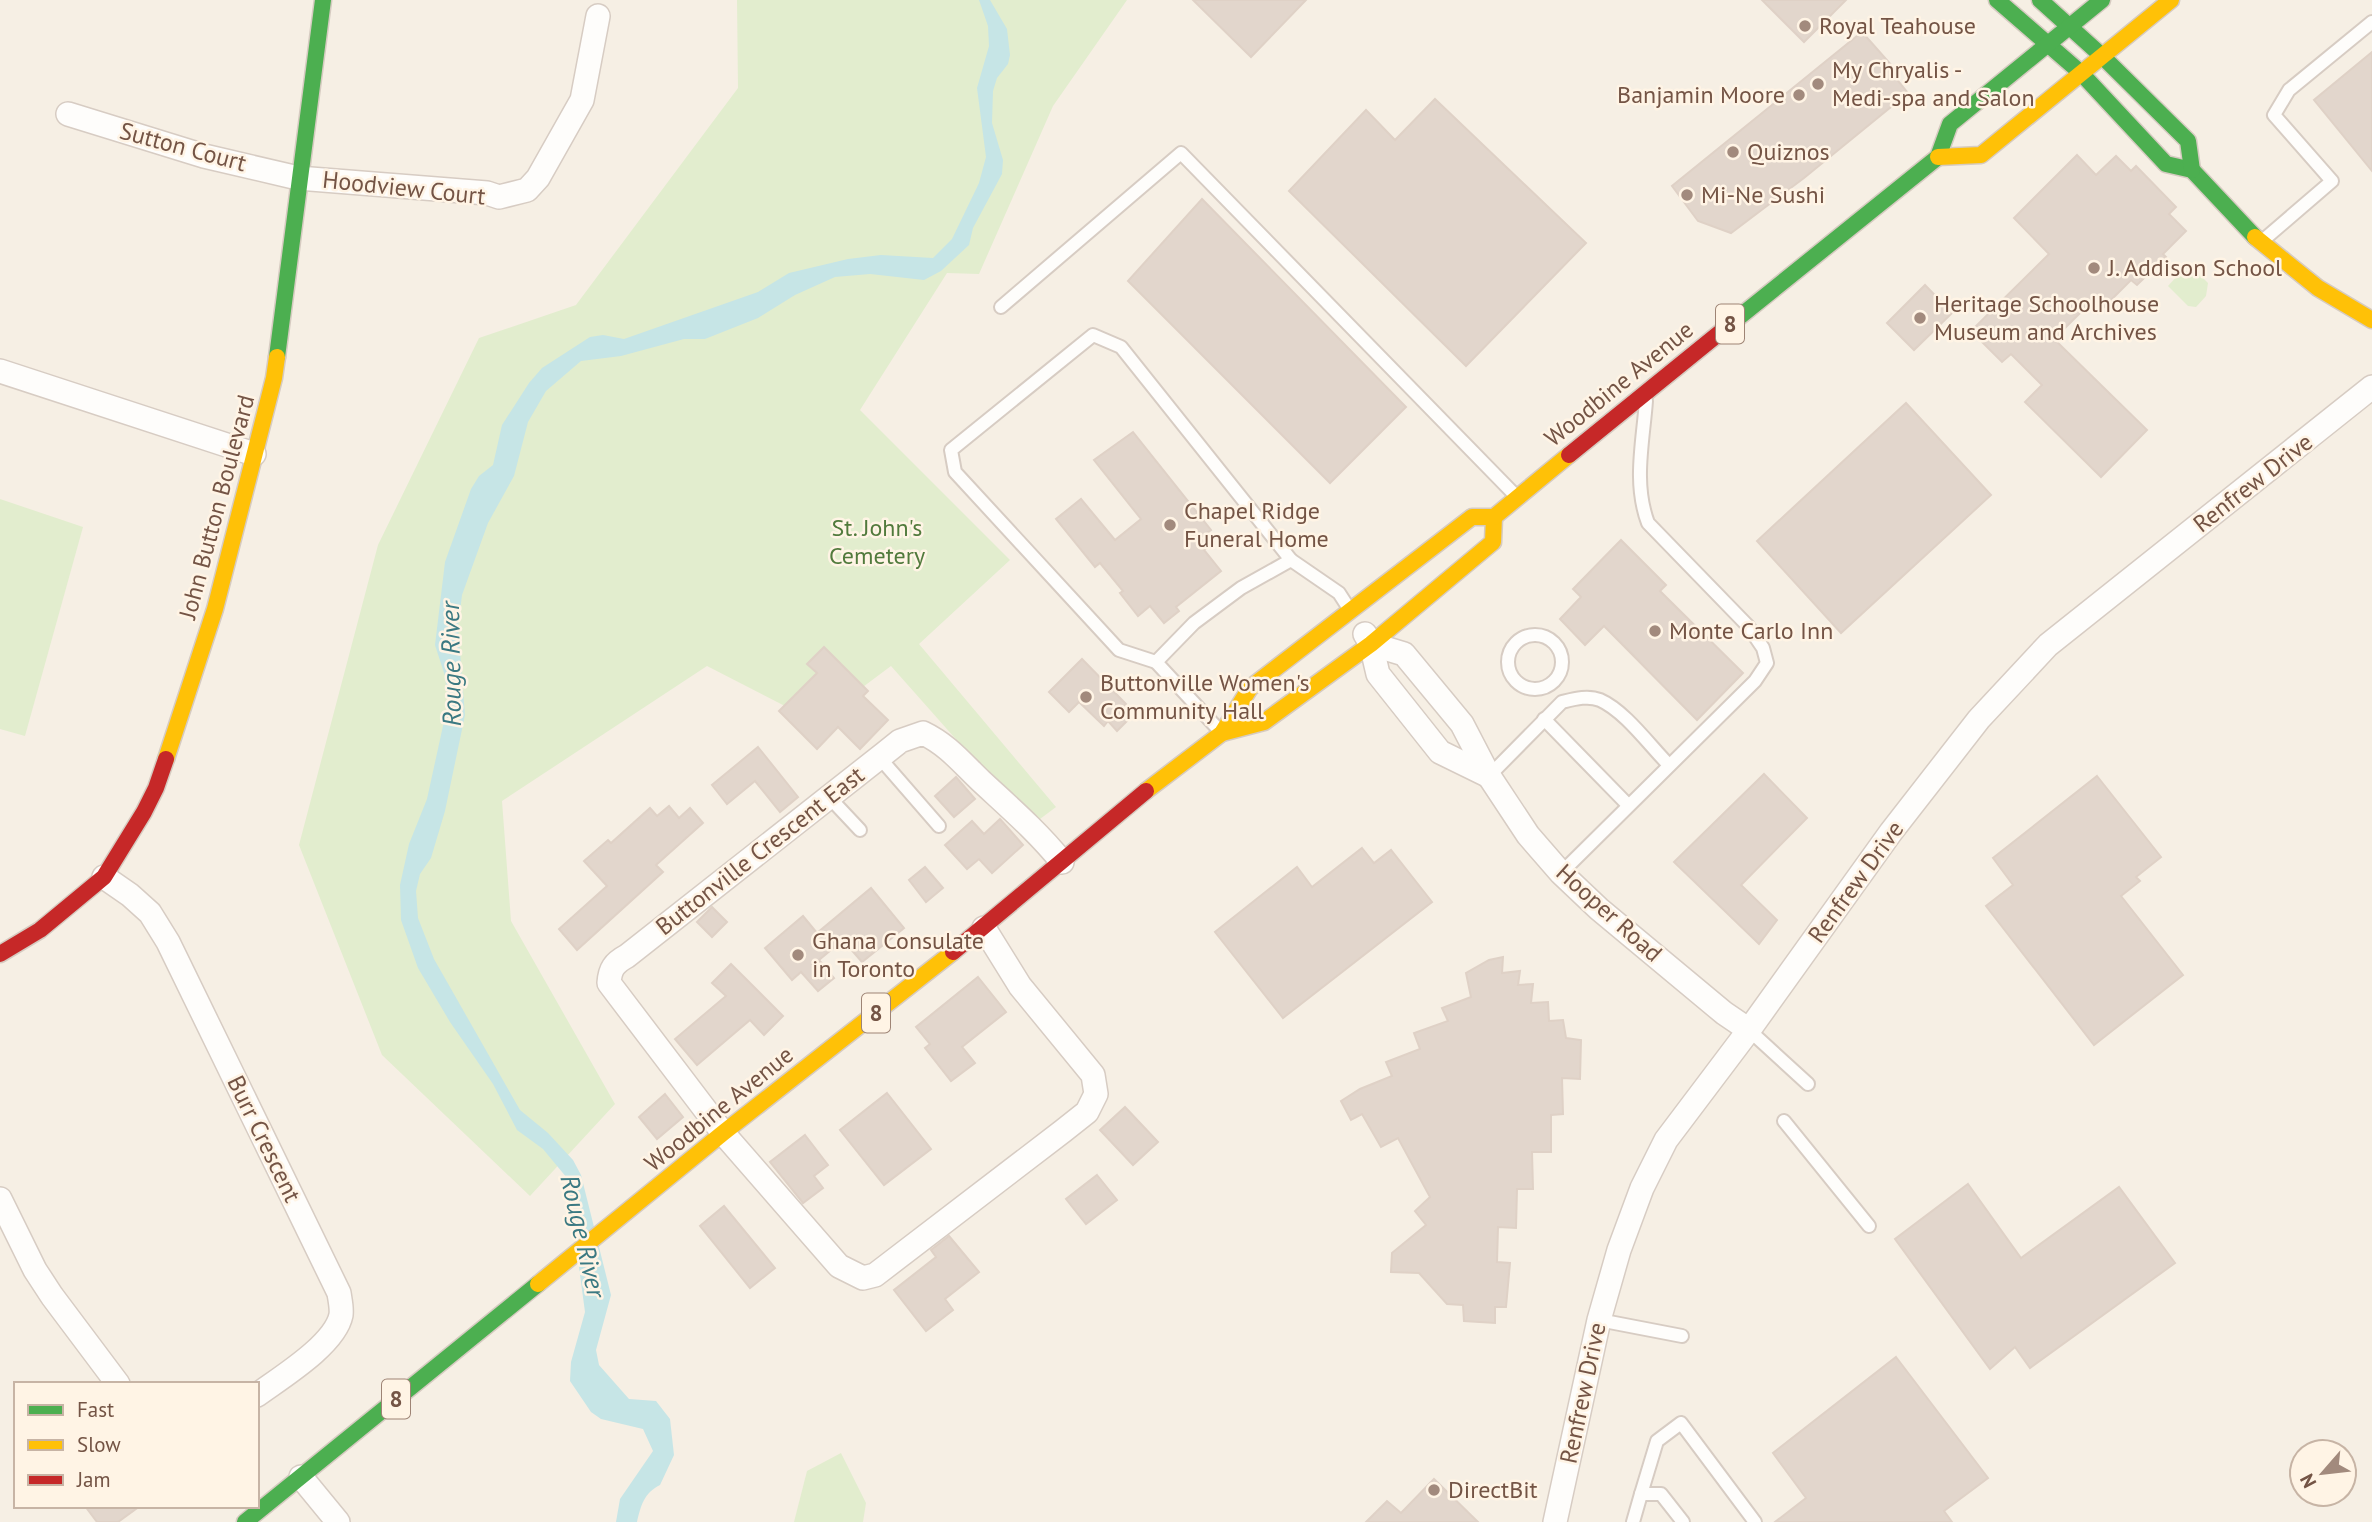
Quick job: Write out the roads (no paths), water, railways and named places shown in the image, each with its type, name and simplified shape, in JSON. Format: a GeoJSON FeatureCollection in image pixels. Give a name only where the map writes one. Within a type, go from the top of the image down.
{"type":"FeatureCollection","features":[{"type":"Feature","properties":{"kind":"main road","name":"John Button Boulevard"},"geometry":{"type":"LineString","coordinates":[[0,954],[40,930],[104,877],[156,788],[190,691],[215,609],[274,377],[323,0]]}},
{"type":"Feature","properties":{"kind":"main road"},"geometry":{"type":"LineString","coordinates":[[1997,0],[2081,73],[2166,164],[2192,170],[2260,242],[2318,288],[2372,320]]}},
{"type":"Feature","properties":{"kind":"main road"},"geometry":{"type":"LineString","coordinates":[[2040,0],[2102,55],[2188,141],[2192,170]]}},
{"type":"Feature","properties":{"kind":"main road"},"geometry":{"type":"LineString","coordinates":[[2102,0],[1950,124],[1938,157],[1981,155],[2171,0]]}},
{"type":"Feature","properties":{"kind":"main road","name":"Woodbine Avenue"},"geometry":{"type":"LineString","coordinates":[[245,1522],[723,1133],[984,928],[1138,798],[1222,733],[1250,688],[1472,517],[1494,517],[1647,390],[1938,157]]}},
{"type":"Feature","properties":{"kind":"main road","name":"Woodbine Avenue"},"geometry":{"type":"LineString","coordinates":[[1222,733],[1264,722],[1371,644],[1493,542],[1494,517]]}},
{"type":"Feature","properties":{"kind":"street","name":"Hoodview Court"},"geometry":{"type":"LineString","coordinates":[[298,178],[499,197],[527,190],[538,178],[582,100],[598,16]]}},
{"type":"Feature","properties":{"kind":"street","name":"Sutton Court"},"geometry":{"type":"LineString","coordinates":[[68,114],[204,156],[298,178]]}},
{"type":"Feature","properties":{"kind":"street"},"geometry":{"type":"LineString","coordinates":[[0,370],[254,454]]}},
{"type":"Feature","properties":{"kind":"street","name":"Renfrew Drive"},"geometry":{"type":"LineString","coordinates":[[1555,1522],[1599,1320],[1623,1238],[1642,1188],[1666,1140],[1749,1030],[1891,832],[1979,719],[2048,645],[2372,387]]}},
{"type":"Feature","properties":{"kind":"street"},"geometry":{"type":"LineString","coordinates":[[1350,611],[1371,644],[1378,674],[1440,752],[1489,776]]}},
{"type":"Feature","properties":{"kind":"street","name":"Hooper Road"},"geometry":{"type":"LineString","coordinates":[[1371,644],[1404,654],[1462,724],[1489,776],[1528,835],[1561,873],[1599,909],[1724,1013],[1749,1030]]}},
{"type":"Feature","properties":{"kind":"street","name":"Buttonville Crescent East"},"geometry":{"type":"LineString","coordinates":[[723,1133],[609,983],[615,962],[879,757],[911,736],[923,733],[954,752],[971,772],[1042,837],[1062,862]]}},
{"type":"Feature","properties":{"kind":"street","name":"Burr Crescent"},"geometry":{"type":"LineString","coordinates":[[104,877],[150,913],[168,942],[339,1293],[342,1313],[329,1336],[316,1350],[259,1393]]}},
{"type":"Feature","properties":{"kind":"street"},"geometry":{"type":"LineString","coordinates":[[723,1133],[839,1266],[863,1278],[875,1275],[1063,1131],[1087,1112],[1096,1094],[1093,1074],[1020,986],[984,928]]}},
{"type":"Feature","properties":{"kind":"street"},"geometry":{"type":"LineString","coordinates":[[0,1199],[46,1287],[117,1382]]}},
{"type":"Feature","properties":{"kind":"street"},"geometry":{"type":"LineString","coordinates":[[301,1476],[338,1522]]}},
{"type":"Feature","properties":{"kind":"lane"},"geometry":{"type":"LineString","coordinates":[[2260,242],[2332,181],[2274,116],[2289,90],[2372,22]]}},
{"type":"Feature","properties":{"kind":"lane"},"geometry":{"type":"LineString","coordinates":[[1001,307],[1181,153],[1517,497]]}},
{"type":"Feature","properties":{"kind":"lane"},"geometry":{"type":"LineString","coordinates":[[1222,733],[1156,662],[1119,650],[955,472],[951,450],[1093,335],[1121,347],[1291,560],[1339,593],[1350,611]]}},
{"type":"Feature","properties":{"kind":"lane"},"geometry":{"type":"LineString","coordinates":[[1561,873],[1755,681],[1767,663],[1763,648],[1748,626],[1648,523],[1641,504],[1639,482],[1647,390]]}},
{"type":"Feature","properties":{"kind":"lane"},"geometry":{"type":"LineString","coordinates":[[1156,662],[1194,623],[1241,588],[1291,560]]}},
{"type":"Feature","properties":{"kind":"lane"},"geometry":{"type":"LineString","coordinates":[[1530,636],[1548,639],[1560,652],[1562,661],[1557,678],[1542,688],[1524,687],[1511,676],[1508,668],[1510,651],[1515,644],[1530,636]]}},
{"type":"Feature","properties":{"kind":"lane"},"geometry":{"type":"LineString","coordinates":[[1542,688],[1555,709]]}},
{"type":"Feature","properties":{"kind":"lane"},"geometry":{"type":"LineString","coordinates":[[1489,776],[1562,702],[1577,698],[1599,699],[1617,710],[1669,765]]}},
{"type":"Feature","properties":{"kind":"lane"},"geometry":{"type":"LineString","coordinates":[[1545,719],[1628,805]]}},
{"type":"Feature","properties":{"kind":"lane"},"geometry":{"type":"LineString","coordinates":[[879,757],[939,826]]}},
{"type":"Feature","properties":{"kind":"lane"},"geometry":{"type":"LineString","coordinates":[[829,797],[860,830]]}},
{"type":"Feature","properties":{"kind":"lane"},"geometry":{"type":"LineString","coordinates":[[1749,1030],[1808,1084]]}},
{"type":"Feature","properties":{"kind":"lane"},"geometry":{"type":"LineString","coordinates":[[1784,1121],[1869,1226]]}},
{"type":"Feature","properties":{"kind":"lane"},"geometry":{"type":"LineString","coordinates":[[1599,1320],[1682,1336]]}},
{"type":"Feature","properties":{"kind":"lane"},"geometry":{"type":"LineString","coordinates":[[1633,1522],[1657,1441],[1681,1423],[1755,1522]]}},
{"type":"Feature","properties":{"kind":"lane"},"geometry":{"type":"LineString","coordinates":[[1641,1494],[1661,1494],[1683,1522]]}},
{"type":"Feature","properties":{"kind":"water","name":"Rouge River"},"geometry":{"type":"Polygon","coordinates":[[[979,0],[990,0],[1007,29],[1010,55],[993,91],[992,123],[1003,160],[1002,174],[973,228],[969,245],[941,271],[924,280],[870,274],[835,277],[795,295],[758,318],[705,339],[684,339],[621,356],[581,361],[546,391],[528,422],[514,476],[488,523],[462,595],[458,627],[465,715],[445,811],[431,858],[420,874],[416,891],[418,918],[434,959],[520,1110],[548,1133],[573,1160],[581,1175],[611,1295],[596,1350],[599,1365],[629,1399],[656,1401],[670,1419],[674,1455],[660,1485],[644,1500],[637,1522],[616,1522],[620,1499],[653,1451],[643,1429],[601,1419],[591,1412],[570,1381],[571,1362],[585,1312],[567,1178],[543,1149],[517,1130],[493,1084],[450,1022],[418,968],[401,920],[400,885],[409,844],[427,799],[448,703],[445,676],[435,645],[445,562],[471,489],[479,476],[493,465],[502,425],[529,383],[542,368],[590,337],[603,335],[624,339],[758,292],[789,273],[848,259],[881,255],[933,258],[952,239],[979,183],[986,157],[977,88],[989,46],[988,26],[979,0]]]}},
{"type":"Feature","properties":{"kind":"place","name":"Royal Teahouse"},"geometry":{"type":"Point","coordinates":[1805,26]}},
{"type":"Feature","properties":{"kind":"place","name":"My Chryalis - Medi-spa and Salon"},"geometry":{"type":"Point","coordinates":[1818,84]}},
{"type":"Feature","properties":{"kind":"place","name":"Banjamin Moore"},"geometry":{"type":"Point","coordinates":[1799,95]}},
{"type":"Feature","properties":{"kind":"place","name":"Quiznos"},"geometry":{"type":"Point","coordinates":[1733,152]}},
{"type":"Feature","properties":{"kind":"place","name":"Mi-Ne Sushi"},"geometry":{"type":"Point","coordinates":[1687,195]}},
{"type":"Feature","properties":{"kind":"place","name":"J. Addison School"},"geometry":{"type":"Point","coordinates":[2094,268]}},
{"type":"Feature","properties":{"kind":"place","name":"Heritage Schoolhouse Museum and Archives"},"geometry":{"type":"Point","coordinates":[1920,318]}},
{"type":"Feature","properties":{"kind":"place","name":"Chapel Ridge Funeral Home"},"geometry":{"type":"Point","coordinates":[1170,525]}},
{"type":"Feature","properties":{"kind":"place","name":"Monte Carlo Inn"},"geometry":{"type":"Point","coordinates":[1655,631]}},
{"type":"Feature","properties":{"kind":"place","name":"Buttonville Women's Community Hall"},"geometry":{"type":"Point","coordinates":[1086,697]}},
{"type":"Feature","properties":{"kind":"place","name":"Ghana Consulate in Toronto"},"geometry":{"type":"Point","coordinates":[798,955]}},
{"type":"Feature","properties":{"kind":"place","name":"DirectBit"},"geometry":{"type":"Point","coordinates":[1434,1490]}},
{"type":"Feature","properties":{"kind":"park label","name":"St. John's Cemetery"},"geometry":{"type":"Point","coordinates":[877,542]}}]}
